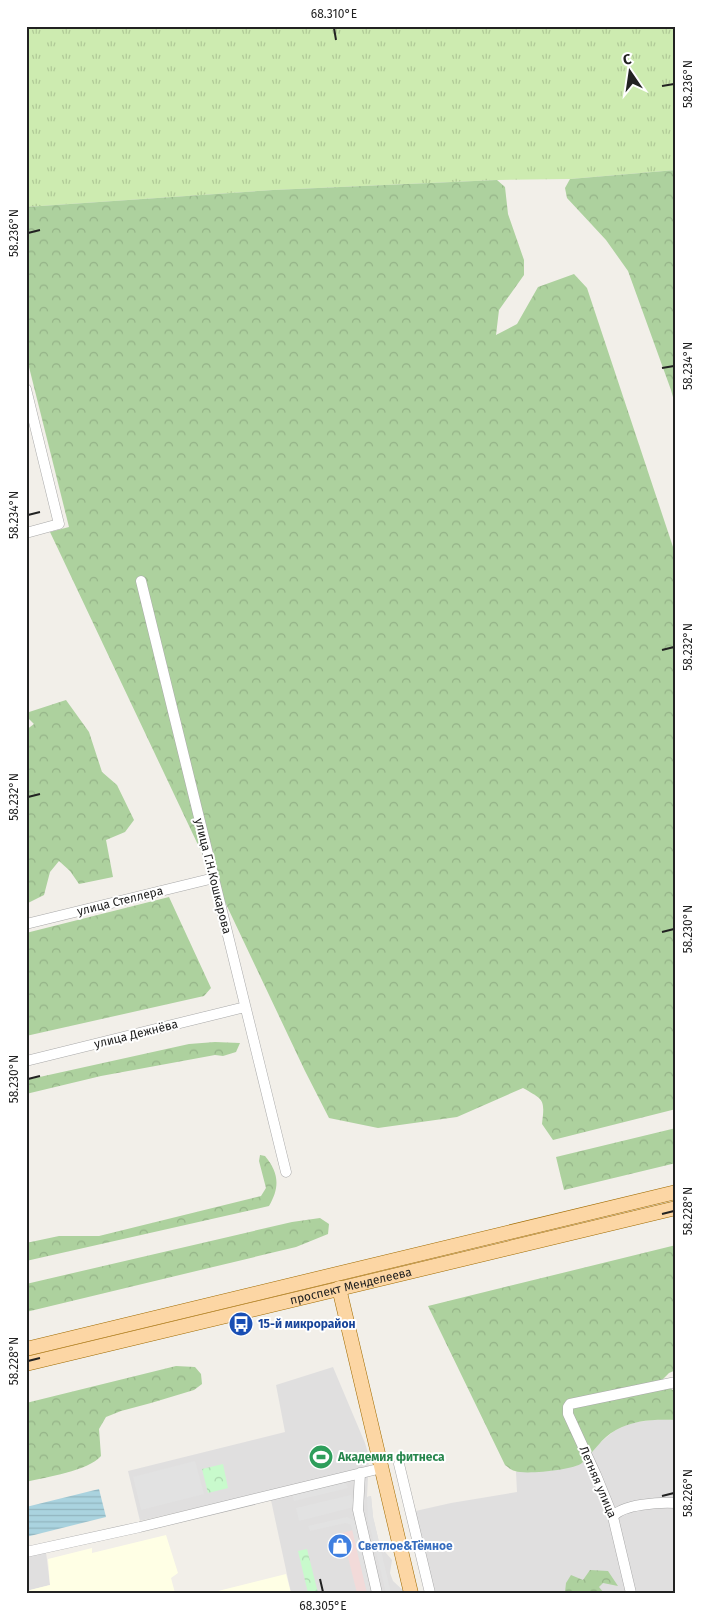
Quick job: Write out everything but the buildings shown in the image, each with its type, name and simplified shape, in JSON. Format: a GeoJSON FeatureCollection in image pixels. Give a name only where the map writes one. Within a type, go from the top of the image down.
{"type":"FeatureCollection","features":[{"type":"Feature","properties":{"kind":"main road","name":"проспект Менделеева"},"geometry":{"type":"LineString","coordinates":[[26,1348],[676,1192]]}},
{"type":"Feature","properties":{"kind":"main road","name":"проспект Менделеева"},"geometry":{"type":"LineString","coordinates":[[26,1364],[676,1208]]}},
{"type":"Feature","properties":{"kind":"main road"},"geometry":{"type":"LineString","coordinates":[[339,1288],[411,1593]]}},
{"type":"Feature","properties":{"kind":"street"},"geometry":{"type":"LineString","coordinates":[[26,389],[59,524],[26,533]]}},
{"type":"Feature","properties":{"kind":"street","name":"улица Г.Н.Кошкарова"},"geometry":{"type":"LineString","coordinates":[[140,581],[286,1172]]}},
{"type":"Feature","properties":{"kind":"street","name":"улица Стеллера"},"geometry":{"type":"LineString","coordinates":[[26,924],[214,878]]}},
{"type":"Feature","properties":{"kind":"street","name":"улица Дежнёва"},"geometry":{"type":"LineString","coordinates":[[26,1061],[246,1007]]}},
{"type":"Feature","properties":{"kind":"street","name":"Летняя улица"},"geometry":{"type":"LineString","coordinates":[[631,1593],[613,1517],[568,1414],[568,1407],[570,1404],[676,1382]]}},
{"type":"Feature","properties":{"kind":"street"},"geometry":{"type":"LineString","coordinates":[[399,1464],[430,1593]]}},
{"type":"Feature","properties":{"kind":"street"},"geometry":{"type":"LineString","coordinates":[[26,1552],[140,1527],[382,1468]]}},
{"type":"Feature","properties":{"kind":"street"},"geometry":{"type":"LineString","coordinates":[[360,1473],[358,1510],[377,1593]]}},
{"type":"Feature","properties":{"kind":"street"},"geometry":{"type":"LineString","coordinates":[[613,1517],[622,1509],[648,1504],[676,1503]]}},
{"type":"Feature","properties":{"kind":"shaded area"},"geometry":{"type":"Polygon","coordinates":[[[333,1367],[369,1457],[367,1497],[371,1496],[373,1517],[380,1546],[392,1560],[390,1573],[393,1581],[406,1593],[291,1593],[269,1491],[140,1521],[128,1471],[285,1432],[276,1385],[333,1367]]]}},
{"type":"Feature","properties":{"kind":"shaded area"},"geometry":{"type":"Polygon","coordinates":[[[660,1419],[676,1420],[676,1593],[431,1593],[411,1512],[517,1492],[516,1472],[549,1471],[582,1463],[595,1447],[614,1431],[630,1423],[660,1419]]]}},
{"type":"Feature","properties":{"kind":"shaded area"},"geometry":{"type":"Polygon","coordinates":[[[195,1461],[204,1494],[141,1510],[133,1477],[195,1461]]]}},
{"type":"Feature","properties":{"kind":"shaded area"},"geometry":{"type":"Polygon","coordinates":[[[345,1481],[348,1488],[294,1501],[292,1494],[345,1481]]]}},
{"type":"Feature","properties":{"kind":"shaded area"},"geometry":{"type":"Polygon","coordinates":[[[351,1495],[354,1507],[299,1521],[296,1508],[351,1495]]]}},
{"type":"Feature","properties":{"kind":"shaded area"},"geometry":{"type":"Polygon","coordinates":[[[371,1496],[373,1517],[391,1593],[386,1593],[368,1519],[367,1497],[371,1496]]]}},
{"type":"Feature","properties":{"kind":"shaded area"},"geometry":{"type":"Polygon","coordinates":[[[347,1517],[356,1521],[373,1593],[367,1593],[351,1525],[346,1523],[310,1531],[308,1526],[347,1517]]]}},
{"type":"Feature","properties":{"kind":"shaded area"},"geometry":{"type":"Polygon","coordinates":[[[353,1530],[367,1593],[357,1593],[342,1533],[353,1530]]]}},
{"type":"Feature","properties":{"kind":"shaded area"},"geometry":{"type":"Polygon","coordinates":[[[166,1535],[178,1573],[171,1578],[175,1593],[26,1593],[26,1591],[50,1585],[48,1559],[92,1548],[92,1553],[166,1535]]]}},
{"type":"Feature","properties":{"kind":"shaded area"},"geometry":{"type":"Polygon","coordinates":[[[46,1552],[50,1585],[26,1591],[26,1556],[46,1552]]]}},
{"type":"Feature","properties":{"kind":"shaded area"},"geometry":{"type":"Polygon","coordinates":[[[286,1574],[291,1593],[210,1593],[286,1574]]]}},
{"type":"Feature","properties":{"kind":"green space"},"geometry":{"type":"Polygon","coordinates":[[[26,26],[676,26],[676,170],[570,179],[497,180],[273,190],[26,207],[26,26]]]}},
{"type":"Feature","properties":{"kind":"green space"},"geometry":{"type":"Polygon","coordinates":[[[676,170],[676,408],[628,271],[606,240],[567,198],[565,188],[570,179],[676,170]]]}},
{"type":"Feature","properties":{"kind":"green space"},"geometry":{"type":"Polygon","coordinates":[[[497,180],[505,187],[508,214],[524,260],[524,275],[499,310],[496,335],[517,324],[538,287],[574,274],[587,288],[676,556],[676,1109],[553,1140],[542,1124],[542,1101],[523,1088],[457,1117],[378,1128],[329,1118],[50,532],[69,527],[26,355],[26,207],[273,190],[497,180]]]}},
{"type":"Feature","properties":{"kind":"green space"},"geometry":{"type":"Polygon","coordinates":[[[66,700],[89,732],[102,772],[117,785],[134,820],[125,832],[106,840],[113,877],[79,884],[70,871],[59,861],[50,872],[44,895],[26,904],[26,730],[34,724],[26,716],[26,713],[66,700]]]}},
{"type":"Feature","properties":{"kind":"green space"},"geometry":{"type":"Polygon","coordinates":[[[169,897],[211,988],[204,996],[26,1036],[26,933],[169,897]]]}},
{"type":"Feature","properties":{"kind":"green space"},"geometry":{"type":"Polygon","coordinates":[[[240,1043],[236,1052],[223,1056],[215,1055],[101,1076],[26,1094],[26,1080],[189,1044],[240,1043]]]}},
{"type":"Feature","properties":{"kind":"green space"},"geometry":{"type":"Polygon","coordinates":[[[676,1128],[676,1163],[564,1190],[556,1157],[676,1128]]]}},
{"type":"Feature","properties":{"kind":"green space"},"geometry":{"type":"Polygon","coordinates":[[[260,1155],[265,1156],[270,1162],[275,1174],[275,1193],[269,1206],[26,1261],[26,1243],[59,1236],[99,1236],[261,1196],[266,1188],[259,1161],[260,1155]]]}},
{"type":"Feature","properties":{"kind":"green space"},"geometry":{"type":"Polygon","coordinates":[[[320,1218],[329,1224],[328,1234],[296,1247],[26,1312],[26,1284],[292,1222],[320,1218]]]}},
{"type":"Feature","properties":{"kind":"green space"},"geometry":{"type":"Polygon","coordinates":[[[676,1245],[676,1370],[669,1373],[663,1379],[663,1384],[676,1392],[676,1420],[645,1421],[630,1424],[616,1430],[606,1437],[577,1466],[549,1471],[520,1472],[512,1470],[505,1465],[428,1306],[676,1245]]]}},
{"type":"Feature","properties":{"kind":"green space"},"geometry":{"type":"Polygon","coordinates":[[[176,1366],[195,1367],[201,1374],[202,1384],[194,1390],[106,1417],[99,1429],[101,1456],[95,1461],[77,1470],[26,1482],[26,1403],[176,1366]]]}},
{"type":"Feature","properties":{"kind":"green space"},"geometry":{"type":"Polygon","coordinates":[[[223,1464],[228,1488],[208,1493],[202,1469],[223,1464]]]}},
{"type":"Feature","properties":{"kind":"green space"},"geometry":{"type":"Polygon","coordinates":[[[307,1549],[318,1593],[308,1593],[298,1551],[307,1549]]]}},
{"type":"Feature","properties":{"kind":"green space"},"geometry":{"type":"Polygon","coordinates":[[[590,1570],[608,1571],[618,1586],[603,1583],[599,1587],[604,1593],[559,1593],[565,1592],[566,1583],[571,1575],[583,1580],[590,1570]]]}},
{"type":"Feature","properties":{"kind":"water"},"geometry":{"type":"Polygon","coordinates":[[[99,1489],[106,1517],[26,1537],[26,1507],[99,1489]]]}},
{"type":"Feature","properties":{"kind":"place","name":"15-й микрорайон"},"geometry":{"type":"Point","coordinates":[241,1324]}},
{"type":"Feature","properties":{"kind":"place","name":"Академия фитнеса"},"geometry":{"type":"Point","coordinates":[321,1457]}},
{"type":"Feature","properties":{"kind":"place","name":"Светлое&Тёмное"},"geometry":{"type":"Point","coordinates":[340,1546]}}]}
